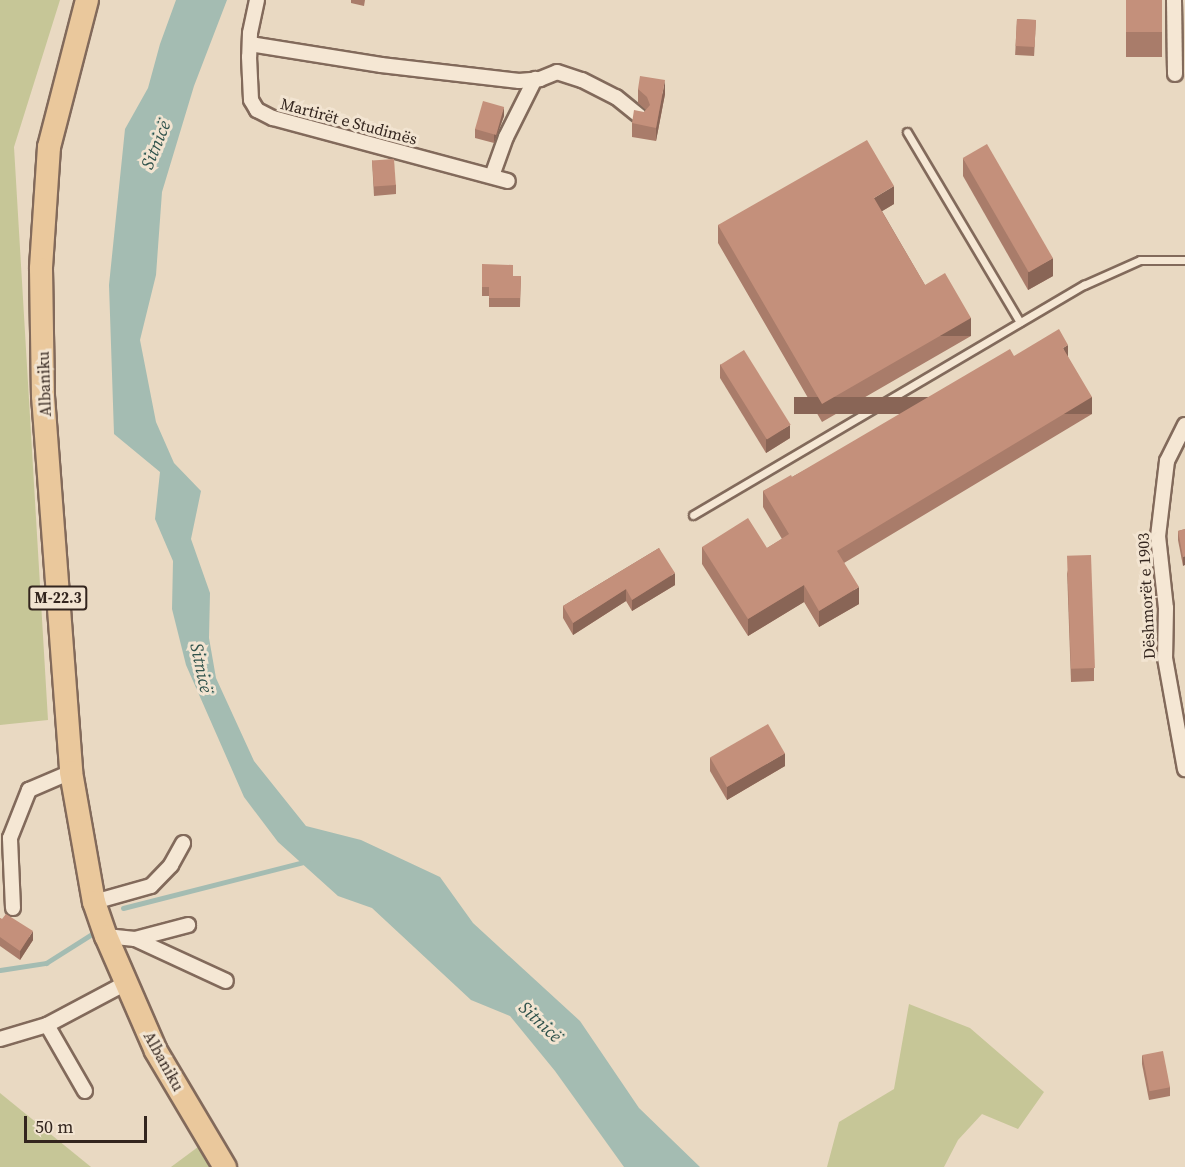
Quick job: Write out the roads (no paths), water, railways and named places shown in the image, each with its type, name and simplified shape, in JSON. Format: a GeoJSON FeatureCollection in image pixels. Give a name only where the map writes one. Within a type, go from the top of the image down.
{"type":"FeatureCollection","features":[{"type":"Feature","properties":{"kind":"main road","name":"Albaniku"},"geometry":{"type":"LineString","coordinates":[[87,0],[49,147],[41,269],[43,396],[71,772],[94,902],[106,936],[156,1051],[225,1167]]}},
{"type":"Feature","properties":{"kind":"street","name":"Martirët e Studimës"},"geometry":{"type":"LineString","coordinates":[[257,0],[250,44],[250,100],[257,110],[273,118],[508,181]]}},
{"type":"Feature","properties":{"kind":"street"},"geometry":{"type":"LineString","coordinates":[[1174,0],[1175,74]]}},
{"type":"Feature","properties":{"kind":"street"},"geometry":{"type":"LineString","coordinates":[[250,44],[381,65],[519,81],[557,72],[582,80],[616,97],[641,117]]}},
{"type":"Feature","properties":{"kind":"street"},"geometry":{"type":"LineString","coordinates":[[492,176],[506,136],[535,79]]}},
{"type":"Feature","properties":{"kind":"street","name":"Dëshmorët e 1903"},"geometry":{"type":"LineString","coordinates":[[1185,425],[1167,461],[1158,536],[1166,608],[1165,658],[1185,769]]}},
{"type":"Feature","properties":{"kind":"street"},"geometry":{"type":"LineString","coordinates":[[13,908],[10,838],[29,790],[71,772]]}},
{"type":"Feature","properties":{"kind":"street"},"geometry":{"type":"LineString","coordinates":[[94,902],[151,886],[171,865],[183,843]]}},
{"type":"Feature","properties":{"kind":"street"},"geometry":{"type":"LineString","coordinates":[[135,939],[188,925]]}},
{"type":"Feature","properties":{"kind":"street"},"geometry":{"type":"LineString","coordinates":[[106,936],[135,939],[226,981]]}},
{"type":"Feature","properties":{"kind":"street"},"geometry":{"type":"LineString","coordinates":[[0,1039],[47,1025],[126,983]]}},
{"type":"Feature","properties":{"kind":"street"},"geometry":{"type":"LineString","coordinates":[[47,1025],[85,1091]]}},
{"type":"Feature","properties":{"kind":"lane"},"geometry":{"type":"LineString","coordinates":[[907,132],[1020,322]]}},
{"type":"Feature","properties":{"kind":"lane"},"geometry":{"type":"LineString","coordinates":[[693,515],[1084,285],[1140,260],[1185,260]]}},
{"type":"Feature","properties":{"kind":"water","name":"Sitnicë"},"geometry":{"type":"Polygon","coordinates":[[[176,0],[227,0],[194,86],[162,192],[156,275],[140,340],[156,422],[174,463],[201,491],[191,539],[210,593],[209,638],[216,678],[254,761],[306,826],[361,840],[440,877],[473,923],[580,1021],[639,1108],[700,1167],[624,1167],[555,1071],[510,1016],[471,1000],[372,908],[338,896],[278,842],[244,797],[186,665],[172,609],[173,561],[155,519],[160,472],[114,434],[109,285],[125,129],[148,88],[160,44],[176,0]]]}},
{"type":"Feature","properties":{"kind":"waterway"},"geometry":{"type":"LineString","coordinates":[[123,908],[307,861]]}},
{"type":"Feature","properties":{"kind":"waterway"},"geometry":{"type":"LineString","coordinates":[[0,970],[46,963],[98,930]]}}]}
